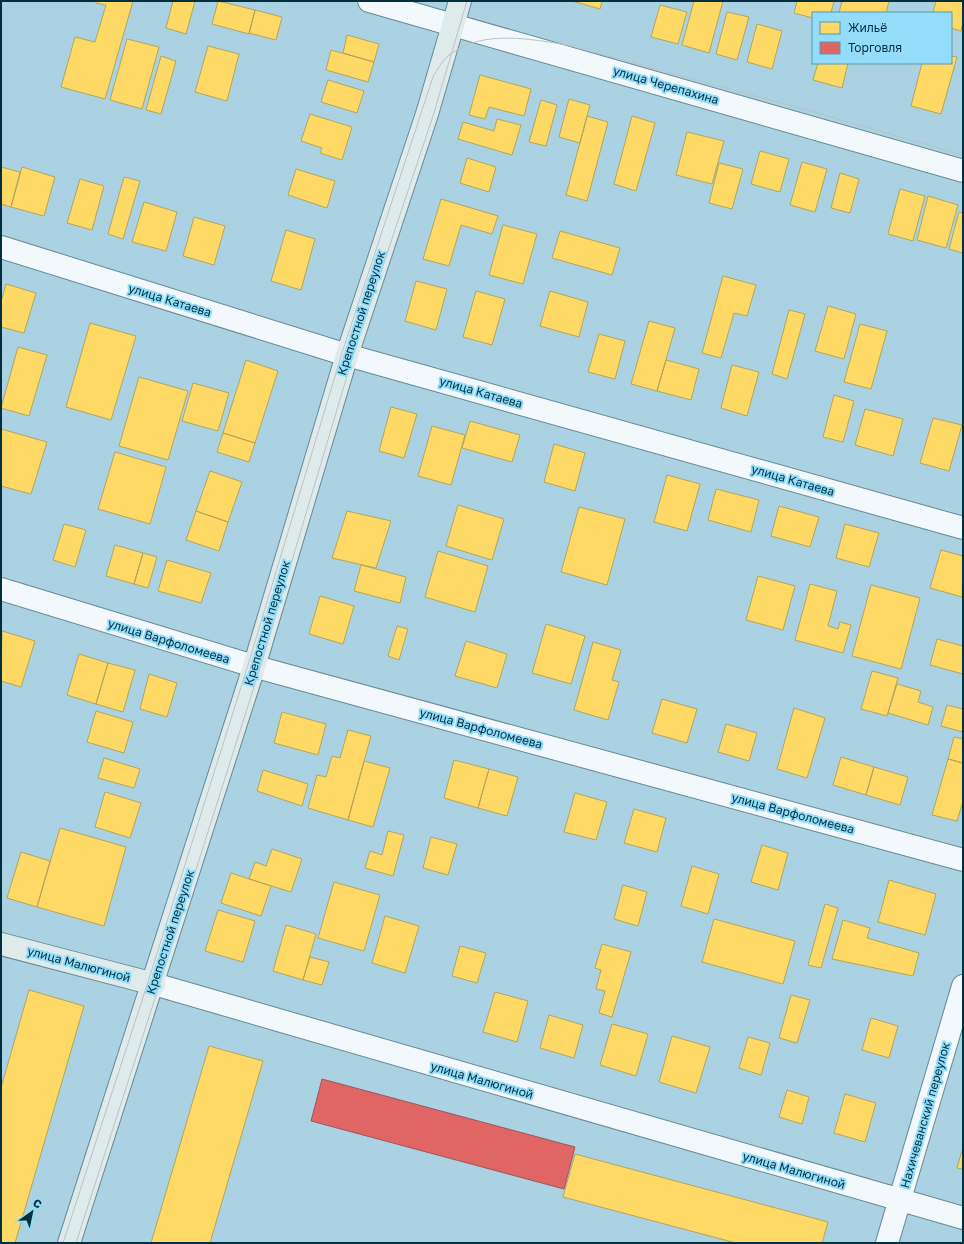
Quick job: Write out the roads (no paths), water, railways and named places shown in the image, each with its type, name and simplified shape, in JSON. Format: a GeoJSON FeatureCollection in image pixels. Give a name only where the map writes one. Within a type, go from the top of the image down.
{"type":"FeatureCollection","features":[{"type":"Feature","properties":{"kind":"street","name":"улица Черепахина"},"geometry":{"type":"LineString","coordinates":[[369,1],[454,24],[963,171]]}},
{"type":"Feature","properties":{"kind":"street","name":"Крепостной переулок"},"geometry":{"type":"LineString","coordinates":[[70,1243],[154,984],[254,667],[347,355],[427,114],[460,1]]}},
{"type":"Feature","properties":{"kind":"street","name":"улица Катаева"},"geometry":{"type":"LineString","coordinates":[[1,248],[347,355],[963,528]]}},
{"type":"Feature","properties":{"kind":"street","name":"улица Варфоломеева"},"geometry":{"type":"LineString","coordinates":[[1,589],[254,667],[963,860]]}},
{"type":"Feature","properties":{"kind":"street","name":"улица Малюгиной"},"geometry":{"type":"LineString","coordinates":[[1,944],[154,984],[963,1218]]}},
{"type":"Feature","properties":{"kind":"street","name":"Нахичеванский переулок"},"geometry":{"type":"LineString","coordinates":[[887,1243],[963,986]]}},
{"type":"Feature","properties":{"kind":"tram line"},"geometry":{"type":"LineString","coordinates":[[76,1243],[260,668],[353,356],[433,116],[467,1]]}},
{"type":"Feature","properties":{"kind":"tram line"},"geometry":{"type":"LineString","coordinates":[[63,1243],[148,982],[248,665],[342,353],[433,77],[444,60],[449,55],[465,46],[478,41],[493,39],[508,38],[538,40],[567,45],[800,108],[963,155]]}}]}
